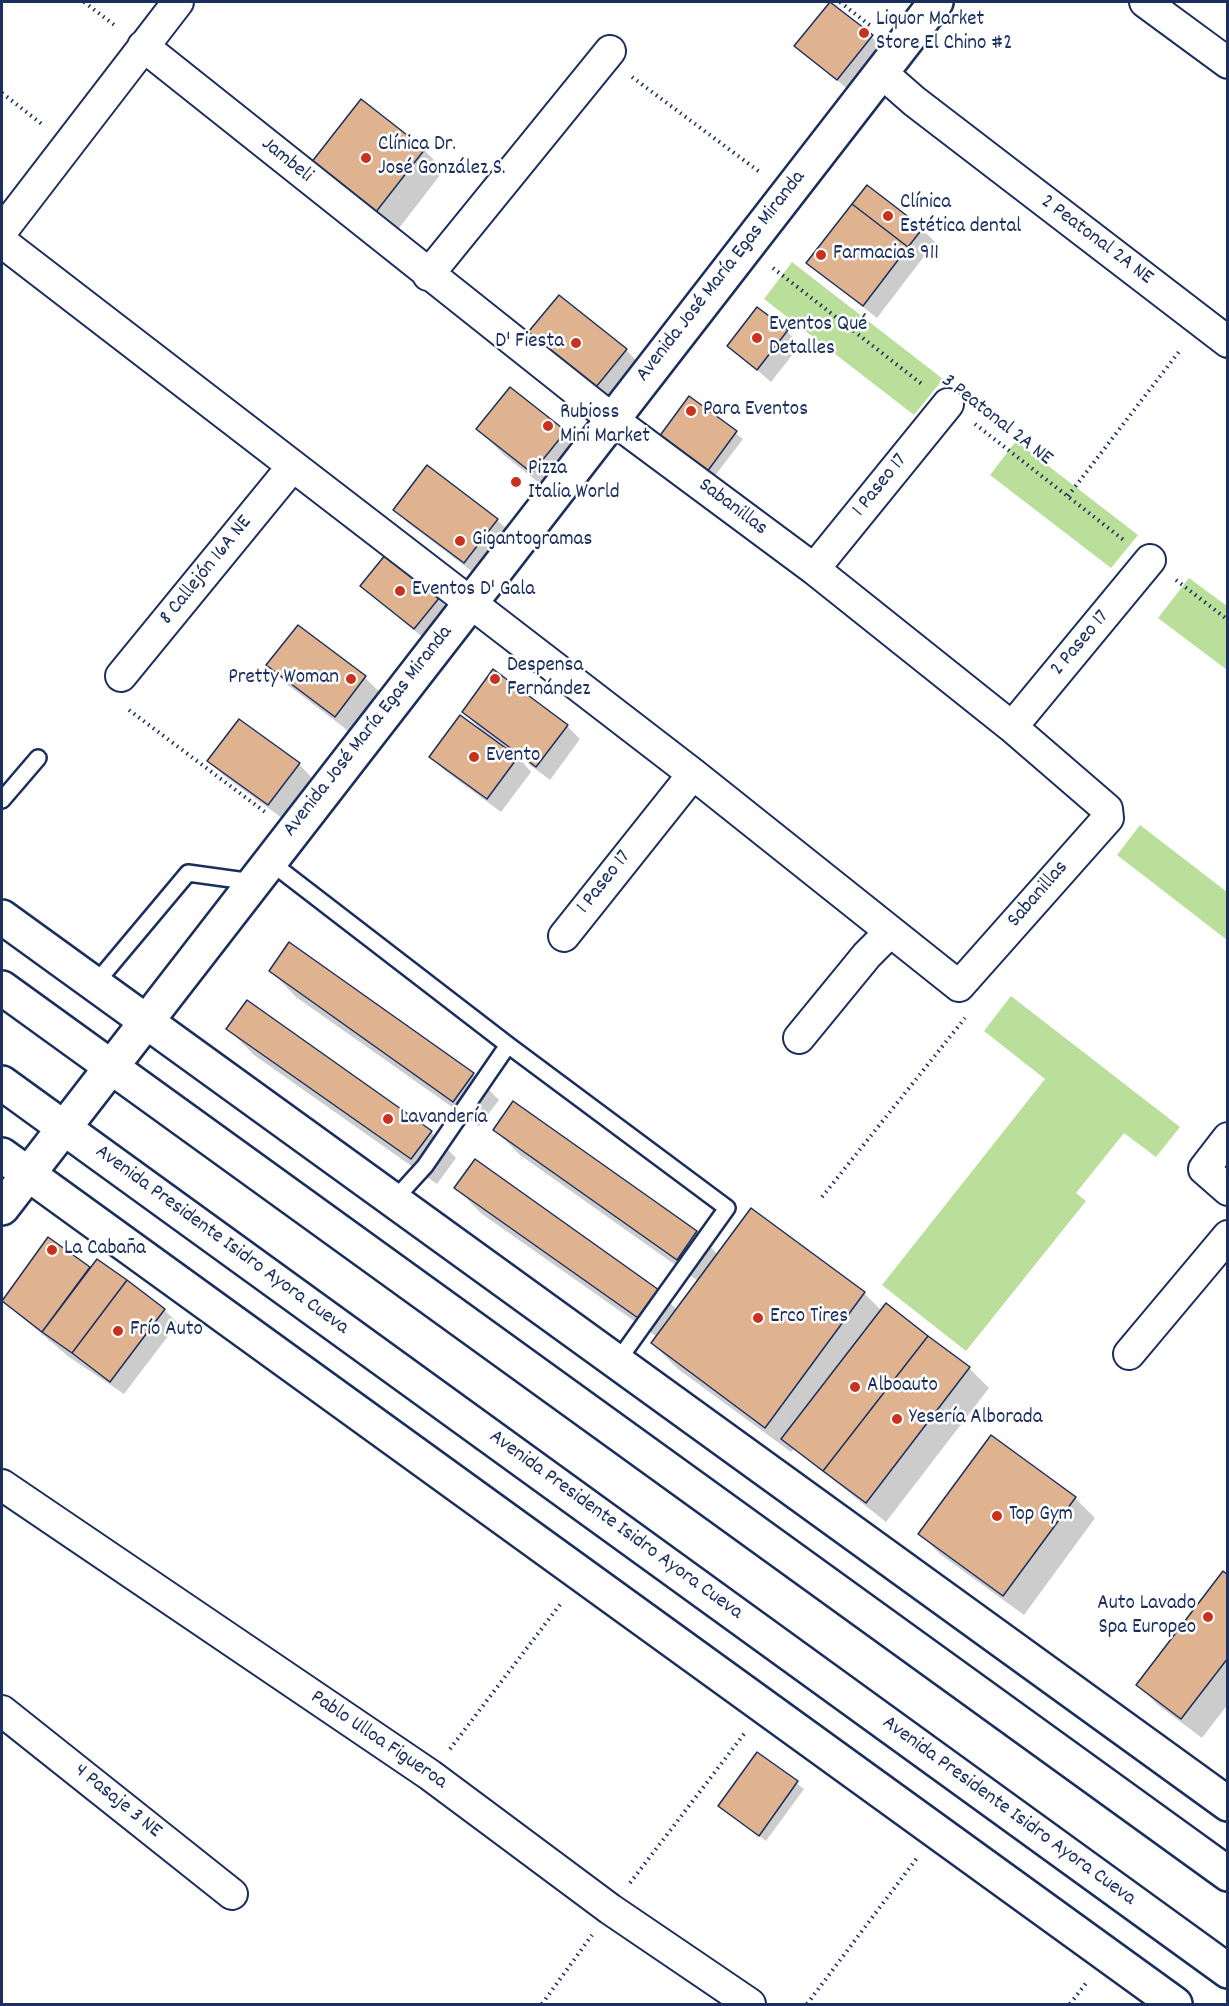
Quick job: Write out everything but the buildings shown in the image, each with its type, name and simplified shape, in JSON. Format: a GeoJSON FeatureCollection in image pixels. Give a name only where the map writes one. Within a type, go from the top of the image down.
{"type":"FeatureCollection","features":[{"type":"Feature","properties":{"kind":"main road","name":"Avenida José María Egas Miranda"},"geometry":{"type":"LineString","coordinates":[[2,1208],[14,1164],[63,1127],[936,2]]}},
{"type":"Feature","properties":{"kind":"main road"},"geometry":{"type":"LineString","coordinates":[[2,917],[1227,1804]]}},
{"type":"Feature","properties":{"kind":"main road"},"geometry":{"type":"LineString","coordinates":[[2,988],[1227,1874]]}},
{"type":"Feature","properties":{"kind":"main road","name":"Avenida Presidente Isidro Ayora Cueva"},"geometry":{"type":"LineString","coordinates":[[2,1083],[1227,1971]]}},
{"type":"Feature","properties":{"kind":"main road"},"geometry":{"type":"LineString","coordinates":[[14,1164],[1175,2004]]}},
{"type":"Feature","properties":{"kind":"street"},"geometry":{"type":"LineString","coordinates":[[2,231],[178,2]]}},
{"type":"Feature","properties":{"kind":"street"},"geometry":{"type":"LineString","coordinates":[[1145,2],[1227,61]]}},
{"type":"Feature","properties":{"kind":"street","name":"Jambeli"},"geometry":{"type":"LineString","coordinates":[[143,46],[428,275],[612,418]]}},
{"type":"Feature","properties":{"kind":"street"},"geometry":{"type":"LineString","coordinates":[[428,275],[607,54]]}},
{"type":"Feature","properties":{"kind":"street","name":"2 Peatonal 2A NE"},"geometry":{"type":"LineString","coordinates":[[890,60],[914,101],[1227,342]]}},
{"type":"Feature","properties":{"kind":"street"},"geometry":{"type":"LineString","coordinates":[[2,242],[693,774],[959,986]]}},
{"type":"Feature","properties":{"kind":"street","name":"1 Paseo 17"},"geometry":{"type":"LineString","coordinates":[[814,569],[948,404]]}},
{"type":"Feature","properties":{"kind":"street","name":"Sabanillas"},"geometry":{"type":"LineString","coordinates":[[612,418],[814,569],[1012,727],[1107,809],[1108,816],[959,986]]}},
{"type":"Feature","properties":{"kind":"street","name":"8 Callejón 16A NE"},"geometry":{"type":"LineString","coordinates":[[121,676],[292,467]]}},
{"type":"Feature","properties":{"kind":"street","name":"2 Paseo 17"},"geometry":{"type":"LineString","coordinates":[[1012,727],[1150,560]]}},
{"type":"Feature","properties":{"kind":"street","name":"1 Paseo 17"},"geometry":{"type":"LineString","coordinates":[[564,936],[693,774]]}},
{"type":"Feature","properties":{"kind":"street"},"geometry":{"type":"LineString","coordinates":[[799,1038],[867,955],[890,932]]}},
{"type":"Feature","properties":{"kind":"street"},"geometry":{"type":"LineString","coordinates":[[1227,1138],[1204,1169],[1227,1190]]}},
{"type":"Feature","properties":{"kind":"street"},"geometry":{"type":"LineString","coordinates":[[1130,1354],[1227,1236]]}},
{"type":"Feature","properties":{"kind":"street","name":"Pablo Ulloa Figueroa"},"geometry":{"type":"LineString","coordinates":[[2,1485],[430,1775],[610,1909],[750,2004]]}},
{"type":"Feature","properties":{"kind":"street","name":"4 Pasaje 3 NE"},"geometry":{"type":"LineString","coordinates":[[2,1711],[231,1894]]}},
{"type":"Feature","properties":{"kind":"lane"},"geometry":{"type":"LineString","coordinates":[[2,800],[38,758]]}},
{"type":"Feature","properties":{"kind":"lane"},"geometry":{"type":"LineString","coordinates":[[94,984],[188,873],[261,871],[507,1046],[727,1208],[617,1362]]}},
{"type":"Feature","properties":{"kind":"lane"},"geometry":{"type":"LineString","coordinates":[[394,1200],[425,1166],[507,1046]]}},
{"type":"Feature","properties":{"kind":"path"},"geometry":{"type":"LineString","coordinates":[[84,2],[143,46]]}},
{"type":"Feature","properties":{"kind":"path"},"geometry":{"type":"LineString","coordinates":[[840,2],[890,60]]}},
{"type":"Feature","properties":{"kind":"path"},"geometry":{"type":"LineString","coordinates":[[607,54],[788,192]]}},
{"type":"Feature","properties":{"kind":"path"},"geometry":{"type":"LineString","coordinates":[[2,93],[68,143]]}},
{"type":"Feature","properties":{"kind":"path","name":"3 Peatonal 2A NE"},"geometry":{"type":"LineString","coordinates":[[745,247],[1227,620]]}},
{"type":"Feature","properties":{"kind":"path"},"geometry":{"type":"LineString","coordinates":[[1068,496],[1202,322]]}},
{"type":"Feature","properties":{"kind":"path"},"geometry":{"type":"LineString","coordinates":[[129,710],[291,832]]}},
{"type":"Feature","properties":{"kind":"path"},"geometry":{"type":"LineString","coordinates":[[822,1197],[974,1007],[975,1001],[959,986]]}},
{"type":"Feature","properties":{"kind":"path"},"geometry":{"type":"LineString","coordinates":[[430,1775],[582,1575]]}},
{"type":"Feature","properties":{"kind":"path"},"geometry":{"type":"LineString","coordinates":[[542,2004],[610,1909],[764,1707]]}},
{"type":"Feature","properties":{"kind":"path"},"geometry":{"type":"LineString","coordinates":[[807,2004],[937,1832]]}},
{"type":"Feature","properties":{"kind":"green space"},"geometry":{"type":"Polygon","coordinates":[[[792,262],[943,379],[914,415],[764,299],[792,262]]]}},
{"type":"Feature","properties":{"kind":"green space"},"geometry":{"type":"Polygon","coordinates":[[[1016,441],[1138,535],[1111,568],[990,475],[1016,441]]]}},
{"type":"Feature","properties":{"kind":"green space"},"geometry":{"type":"Polygon","coordinates":[[[1189,578],[1227,606],[1227,670],[1158,618],[1189,578]]]}},
{"type":"Feature","properties":{"kind":"green space"},"geometry":{"type":"Polygon","coordinates":[[[1140,825],[1227,892],[1227,940],[1117,855],[1140,825]]]}},
{"type":"Feature","properties":{"kind":"green space"},"geometry":{"type":"Polygon","coordinates":[[[1011,996],[1180,1127],[1156,1157],[1124,1133],[1076,1193],[1086,1201],[966,1351],[882,1285],[1045,1079],[984,1031],[1011,996]]]}},
{"type":"Feature","properties":{"kind":"place","name":"Liquor Market Store El Chino #2"},"geometry":{"type":"Point","coordinates":[864,33]}},
{"type":"Feature","properties":{"kind":"place","name":"Clínica Dr. José González S."},"geometry":{"type":"Point","coordinates":[366,158]}},
{"type":"Feature","properties":{"kind":"place","name":"Clínica Estética dental"},"geometry":{"type":"Point","coordinates":[888,216]}},
{"type":"Feature","properties":{"kind":"place","name":"Farmacias 911"},"geometry":{"type":"Point","coordinates":[821,255]}},
{"type":"Feature","properties":{"kind":"place","name":"Eventos Qué Detalles"},"geometry":{"type":"Point","coordinates":[757,338]}},
{"type":"Feature","properties":{"kind":"place","name":"D' Fiesta"},"geometry":{"type":"Point","coordinates":[576,343]}},
{"type":"Feature","properties":{"kind":"place","name":"Para Eventos"},"geometry":{"type":"Point","coordinates":[691,411]}},
{"type":"Feature","properties":{"kind":"place","name":"Rubioss Mini Market"},"geometry":{"type":"Point","coordinates":[548,426]}},
{"type":"Feature","properties":{"kind":"place","name":"Pizza Italia World"},"geometry":{"type":"Point","coordinates":[516,482]}},
{"type":"Feature","properties":{"kind":"place","name":"Gigantogramas"},"geometry":{"type":"Point","coordinates":[460,541]}},
{"type":"Feature","properties":{"kind":"place","name":"Eventos D' Gala"},"geometry":{"type":"Point","coordinates":[400,591]}},
{"type":"Feature","properties":{"kind":"place","name":"Pretty Woman"},"geometry":{"type":"Point","coordinates":[351,679]}},
{"type":"Feature","properties":{"kind":"place","name":"Despensa Fernández"},"geometry":{"type":"Point","coordinates":[495,679]}},
{"type":"Feature","properties":{"kind":"place","name":"Evento"},"geometry":{"type":"Point","coordinates":[474,757]}},
{"type":"Feature","properties":{"kind":"place","name":"Lavandería"},"geometry":{"type":"Point","coordinates":[388,1119]}},
{"type":"Feature","properties":{"kind":"place","name":"La Cabaña"},"geometry":{"type":"Point","coordinates":[52,1250]}},
{"type":"Feature","properties":{"kind":"place","name":"Erco Tires"},"geometry":{"type":"Point","coordinates":[758,1318]}},
{"type":"Feature","properties":{"kind":"place","name":"Frío Auto"},"geometry":{"type":"Point","coordinates":[118,1331]}},
{"type":"Feature","properties":{"kind":"place","name":"Alboauto"},"geometry":{"type":"Point","coordinates":[855,1387]}},
{"type":"Feature","properties":{"kind":"place","name":"Yesería Alborada"},"geometry":{"type":"Point","coordinates":[897,1419]}},
{"type":"Feature","properties":{"kind":"place","name":"Top Gym"},"geometry":{"type":"Point","coordinates":[997,1516]}},
{"type":"Feature","properties":{"kind":"place","name":"Auto Lavado Spa Europeo"},"geometry":{"type":"Point","coordinates":[1208,1617]}}]}
